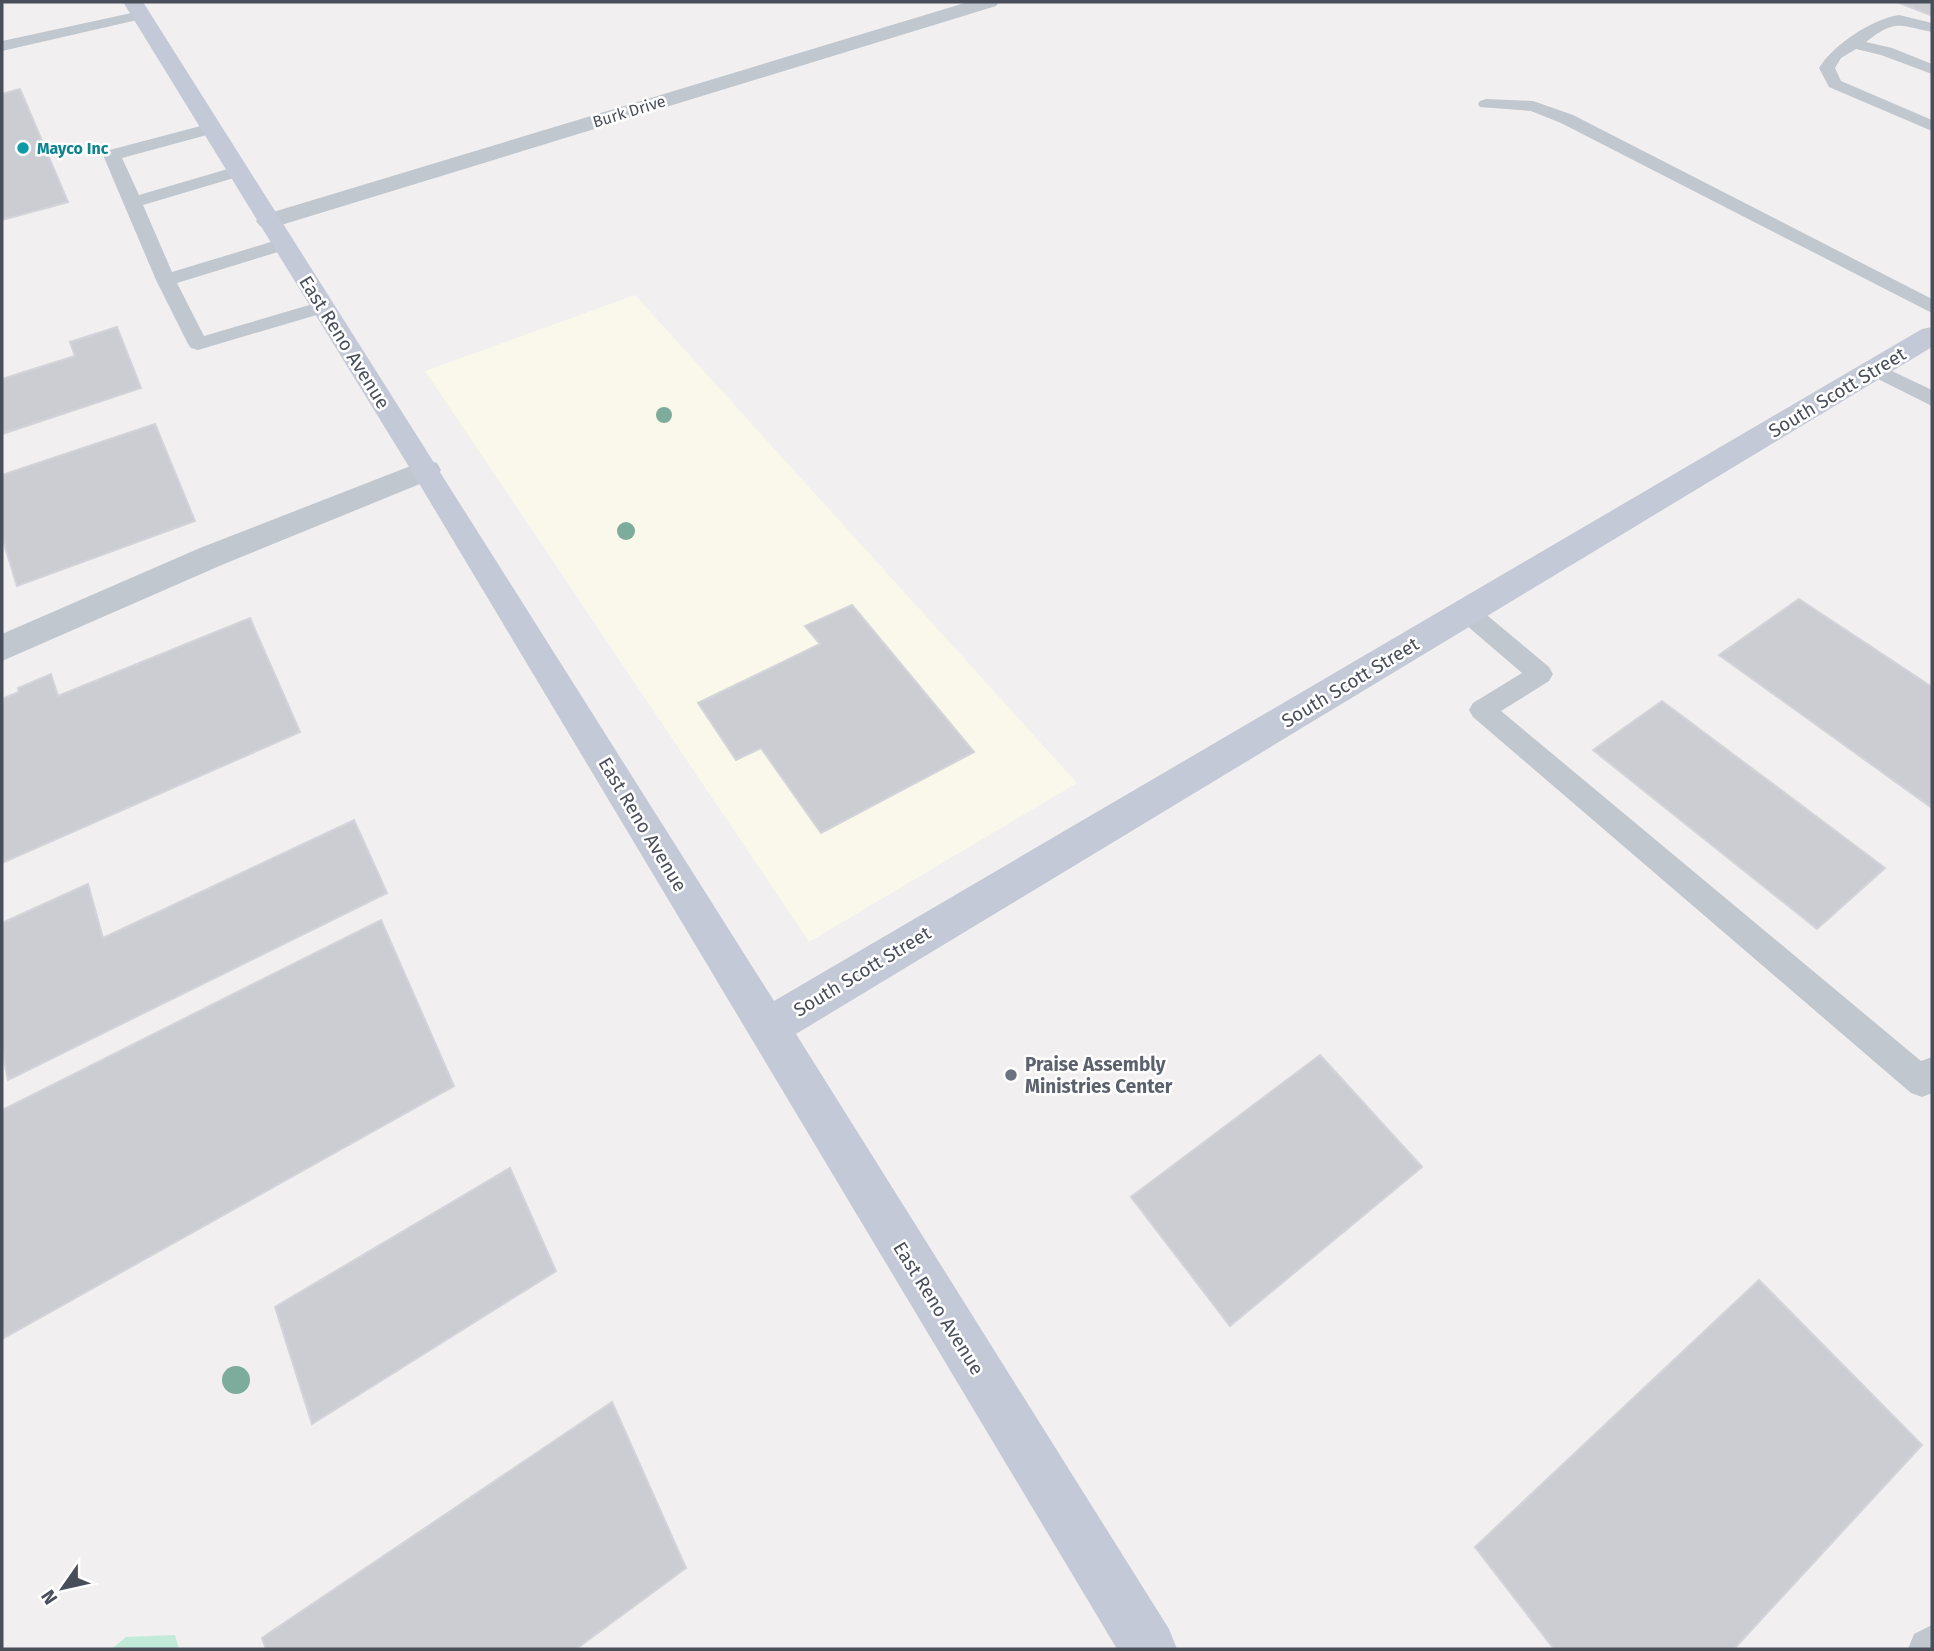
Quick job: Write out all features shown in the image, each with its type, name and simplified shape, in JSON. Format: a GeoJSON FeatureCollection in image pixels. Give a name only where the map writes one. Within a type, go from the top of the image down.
{"type":"FeatureCollection","features":[{"type":"Feature","properties":{"kind":"main road","name":"East Reno Avenue"},"geometry":{"type":"LineString","coordinates":[[137,9],[426,470],[1149,1649]]}},
{"type":"Feature","properties":{"kind":"main road","name":"South Scott Street"},"geometry":{"type":"LineString","coordinates":[[767,1028],[1932,335]]}},
{"type":"Feature","properties":{"kind":"street","name":"Burk Drive"},"geometry":{"type":"LineString","coordinates":[[276,233],[989,2]]}},
{"type":"Feature","properties":{"kind":"street"},"geometry":{"type":"LineString","coordinates":[[2,648],[212,556],[426,470]]}},
{"type":"Feature","properties":{"kind":"lane"},"geometry":{"type":"LineString","coordinates":[[2,46],[137,9]]}},
{"type":"Feature","properties":{"kind":"lane"},"geometry":{"type":"LineString","coordinates":[[1932,28],[1910,19],[1882,22],[1835,55],[1827,68],[1835,84],[1932,126]]}},
{"type":"Feature","properties":{"kind":"lane"},"geometry":{"type":"LineString","coordinates":[[1854,44],[1886,51],[1932,69]]}},
{"type":"Feature","properties":{"kind":"lane"},"geometry":{"type":"LineString","coordinates":[[1486,104],[1533,106],[1567,120],[1932,307]]}},
{"type":"Feature","properties":{"kind":"lane"},"geometry":{"type":"LineString","coordinates":[[212,128],[113,155],[166,279],[198,344],[323,307]]}},
{"type":"Feature","properties":{"kind":"lane"},"geometry":{"type":"LineString","coordinates":[[133,202],[238,171]]}},
{"type":"Feature","properties":{"kind":"lane"},"geometry":{"type":"LineString","coordinates":[[166,279],[276,233]]}},
{"type":"Feature","properties":{"kind":"lane"},"geometry":{"type":"LineString","coordinates":[[1875,369],[1932,399]]}},
{"type":"Feature","properties":{"kind":"lane"},"geometry":{"type":"LineString","coordinates":[[1467,612],[1540,674],[1482,710],[1922,1082],[1932,1072]]}},
{"type":"Feature","properties":{"kind":"shaded area"},"geometry":{"type":"Polygon","coordinates":[[[635,295],[1077,783],[809,942],[425,371],[635,295]]]}},
{"type":"Feature","properties":{"kind":"green space"},"geometry":{"type":"Polygon","coordinates":[[[175,1635],[179,1649],[112,1649],[126,1637],[175,1635]]]}},
{"type":"Feature","properties":{"kind":"building"},"geometry":{"type":"Polygon","coordinates":[[[1897,2],[1932,2],[1932,14],[1930,15],[1897,2]]]}},
{"type":"Feature","properties":{"kind":"building","name":"Mayco Inc"},"geometry":{"type":"Polygon","coordinates":[[[20,89],[68,202],[2,220],[2,94],[20,89]]]}},
{"type":"Feature","properties":{"kind":"building"},"geometry":{"type":"Polygon","coordinates":[[[117,327],[141,388],[2,434],[2,379],[75,356],[70,342],[117,327]]]}},
{"type":"Feature","properties":{"kind":"building"},"geometry":{"type":"Polygon","coordinates":[[[155,424],[195,521],[17,586],[2,537],[2,475],[155,424]]]}},
{"type":"Feature","properties":{"kind":"building"},"geometry":{"type":"Polygon","coordinates":[[[1799,599],[1932,687],[1932,808],[1719,655],[1799,599]]]}},
{"type":"Feature","properties":{"kind":"building"},"geometry":{"type":"Polygon","coordinates":[[[852,605],[974,752],[821,833],[761,748],[736,760],[698,703],[820,644],[805,626],[852,605]]]}},
{"type":"Feature","properties":{"kind":"building"},"geometry":{"type":"Polygon","coordinates":[[[250,618],[300,732],[2,863],[2,699],[19,692],[18,688],[51,674],[58,696],[250,618]]]}},
{"type":"Feature","properties":{"kind":"building"},"geometry":{"type":"Polygon","coordinates":[[[1662,701],[1885,868],[1817,929],[1593,750],[1662,701]]]}},
{"type":"Feature","properties":{"kind":"building"},"geometry":{"type":"Polygon","coordinates":[[[354,820],[387,893],[8,1080],[2,1050],[2,923],[88,884],[103,938],[354,820]]]}},
{"type":"Feature","properties":{"kind":"building"},"geometry":{"type":"Polygon","coordinates":[[[381,920],[454,1086],[2,1339],[2,1110],[381,920]]]}},
{"type":"Feature","properties":{"kind":"building"},"geometry":{"type":"Polygon","coordinates":[[[1320,1055],[1422,1167],[1230,1326],[1131,1197],[1320,1055]]]}},
{"type":"Feature","properties":{"kind":"building"},"geometry":{"type":"Polygon","coordinates":[[[510,1168],[556,1271],[312,1424],[275,1307],[510,1168]]]}},
{"type":"Feature","properties":{"kind":"building"},"geometry":{"type":"Polygon","coordinates":[[[1759,1280],[1922,1445],[1734,1649],[1554,1649],[1475,1547],[1759,1280]]]}},
{"type":"Feature","properties":{"kind":"building"},"geometry":{"type":"Polygon","coordinates":[[[612,1402],[686,1568],[576,1649],[266,1649],[262,1638],[612,1402]]]}},
{"type":"Feature","properties":{"kind":"place","name":"Mayco Inc"},"geometry":{"type":"Point","coordinates":[23,148]}},
{"type":"Feature","properties":{"kind":"place","name":"Praise Assembly Ministries Center"},"geometry":{"type":"Point","coordinates":[1011,1075]}}]}
